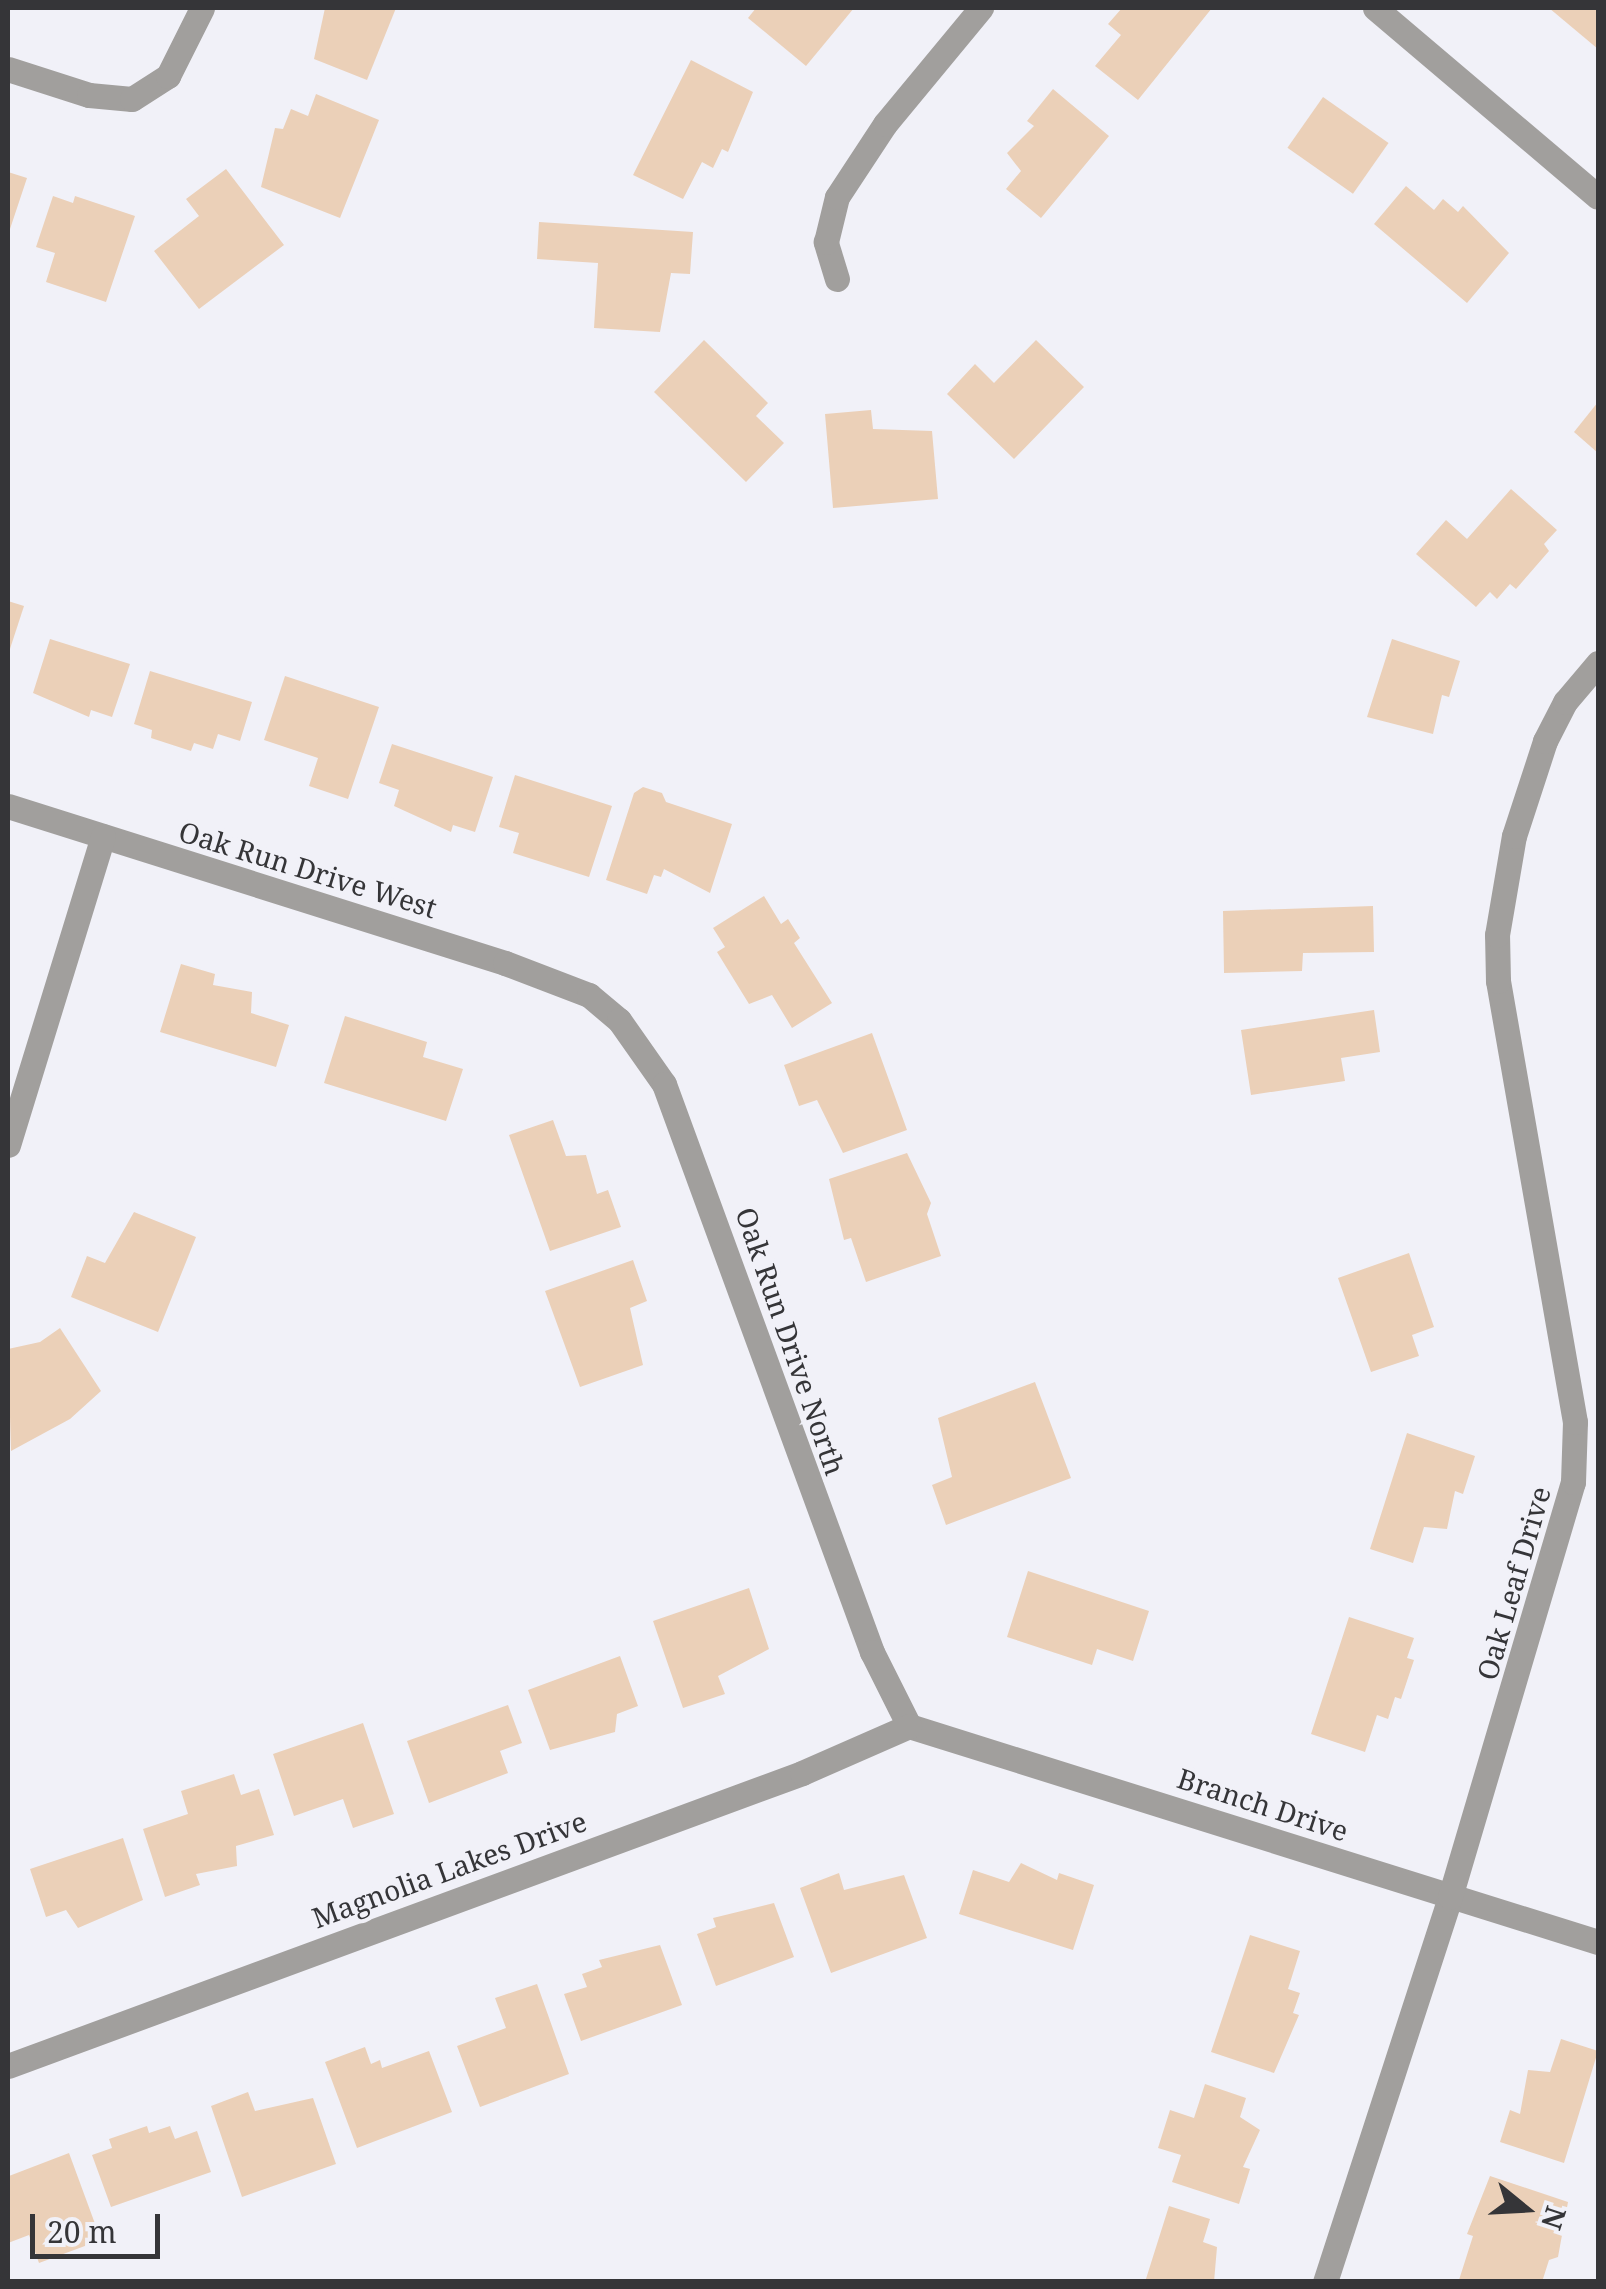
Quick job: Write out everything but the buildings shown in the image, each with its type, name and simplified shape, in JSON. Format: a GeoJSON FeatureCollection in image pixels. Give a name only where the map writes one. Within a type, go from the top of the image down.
{"type":"FeatureCollection","features":[{"type":"Feature","properties":{"kind":"street"},"geometry":{"type":"LineString","coordinates":[[8,69],[89,95],[132,99],[168,76],[202,8]]}},
{"type":"Feature","properties":{"kind":"street"},"geometry":{"type":"LineString","coordinates":[[838,279],[826,242],[837,197],[886,124],[981,8]]}},
{"type":"Feature","properties":{"kind":"street"},"geometry":{"type":"LineString","coordinates":[[1376,8],[1598,196]]}},
{"type":"Feature","properties":{"kind":"street","name":"Oak Leaf Drive"},"geometry":{"type":"LineString","coordinates":[[1325,2282],[1450,1897],[1574,1482],[1574,1422],[1498,982],[1497,935],[1514,836],[1545,741],[1565,702],[1598,663]]}},
{"type":"Feature","properties":{"kind":"street","name":"Oak Run Drive West"},"geometry":{"type":"LineString","coordinates":[[8,806],[588,995]]}},
{"type":"Feature","properties":{"kind":"street"},"geometry":{"type":"LineString","coordinates":[[8,1145],[102,836]]}},
{"type":"Feature","properties":{"kind":"street","name":"Oak Run Drive North"},"geometry":{"type":"LineString","coordinates":[[588,995],[640,1044],[664,1084],[866,1636],[910,1726]]}},
{"type":"Feature","properties":{"kind":"street","name":"Branch Drive"},"geometry":{"type":"LineString","coordinates":[[910,1726],[1598,1942]]}},
{"type":"Feature","properties":{"kind":"street","name":"Magnolia Lakes Drive"},"geometry":{"type":"LineString","coordinates":[[8,2066],[802,1773],[910,1726]]}}]}
